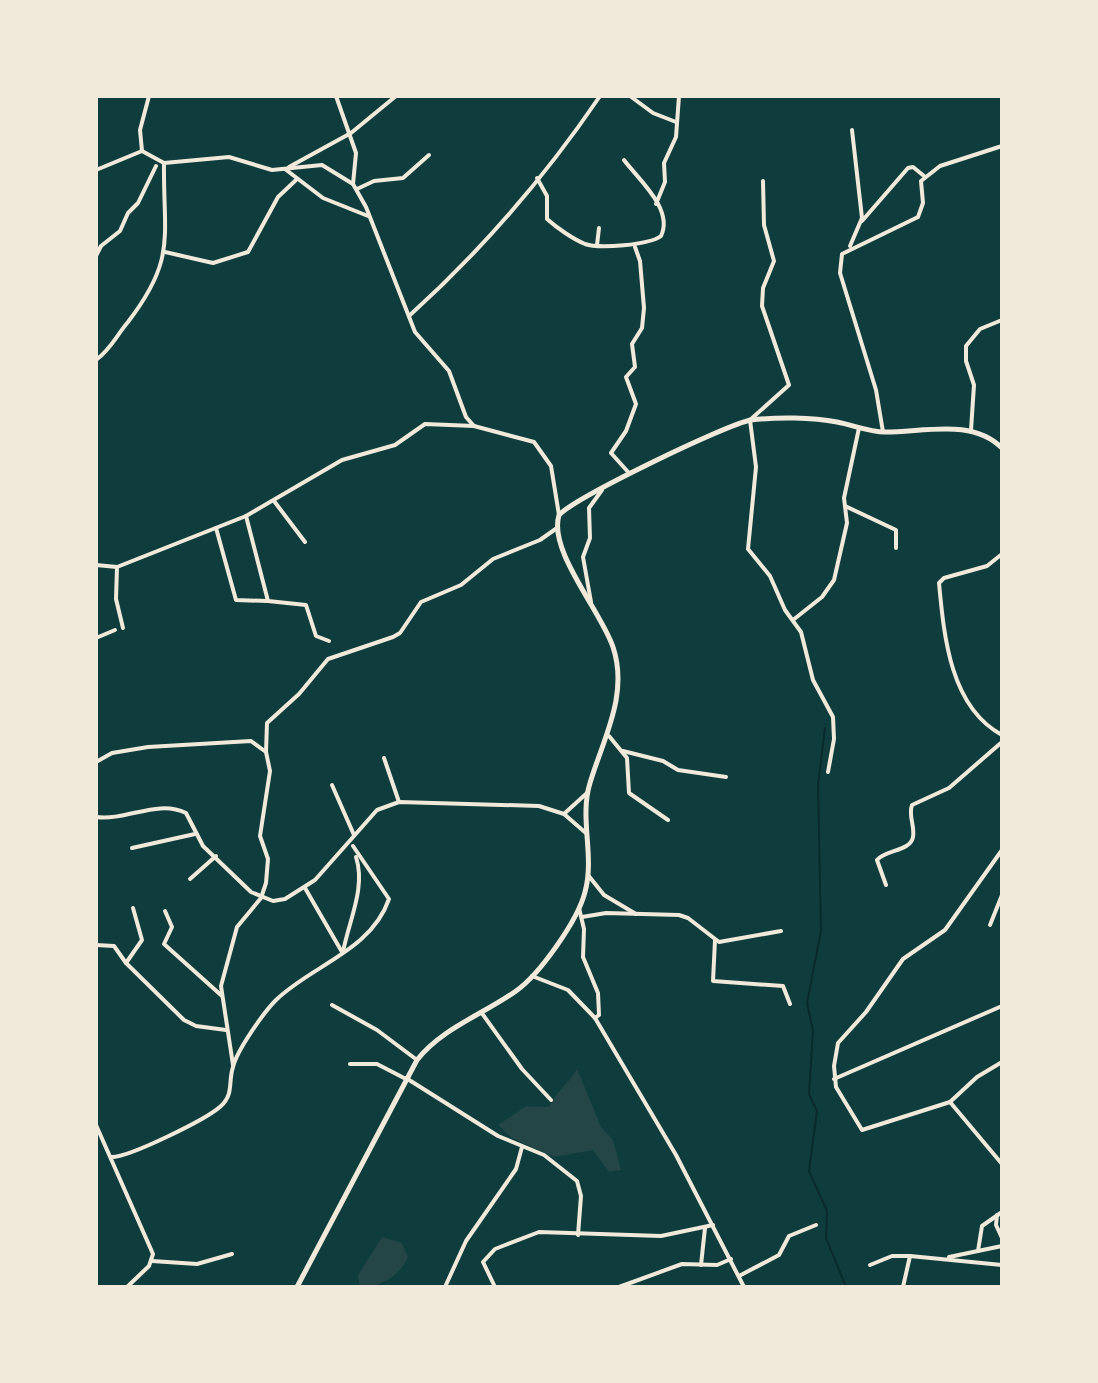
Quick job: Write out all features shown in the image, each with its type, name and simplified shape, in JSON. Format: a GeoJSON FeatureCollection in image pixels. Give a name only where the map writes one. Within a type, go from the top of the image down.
{"type":"FeatureCollection","features":[{"type":"Feature","properties":{"kind":"street"},"geometry":{"type":"LineString","coordinates":[[149,96],[140,130],[144,153],[164,177]]}},
{"type":"Feature","properties":{"kind":"street"},"geometry":{"type":"LineString","coordinates":[[336,96],[351,133],[357,165],[355,187],[408,317],[417,336],[449,371],[466,417],[474,426]]}},
{"type":"Feature","properties":{"kind":"street"},"geometry":{"type":"LineString","coordinates":[[287,169],[351,133],[396,96]]}},
{"type":"Feature","properties":{"kind":"street"},"geometry":{"type":"LineString","coordinates":[[408,317],[453,275],[471,252],[492,236],[568,144],[600,96]]}},
{"type":"Feature","properties":{"kind":"street"},"geometry":{"type":"LineString","coordinates":[[630,96],[653,113],[676,122]]}},
{"type":"Feature","properties":{"kind":"street"},"geometry":{"type":"LineString","coordinates":[[656,204],[665,182],[664,163],[676,137],[679,96]]}},
{"type":"Feature","properties":{"kind":"street"},"geometry":{"type":"LineString","coordinates":[[849,249],[862,218],[852,130]]}},
{"type":"Feature","properties":{"kind":"street"},"geometry":{"type":"LineString","coordinates":[[883,432],[876,390],[840,273],[842,254],[918,217],[923,203],[921,187],[924,176],[940,166],[1002,146]]}},
{"type":"Feature","properties":{"kind":"street"},"geometry":{"type":"LineString","coordinates":[[96,170],[144,153],[164,163],[236,157],[265,169],[322,165],[355,187]]}},
{"type":"Feature","properties":{"kind":"street"},"geometry":{"type":"LineString","coordinates":[[355,187],[403,178],[429,155]]}},
{"type":"Feature","properties":{"kind":"street"},"geometry":{"type":"LineString","coordinates":[[537,178],[547,196],[549,221],[582,242],[635,246],[653,242],[664,231],[664,220],[624,160]]}},
{"type":"Feature","properties":{"kind":"street"},"geometry":{"type":"LineString","coordinates":[[96,360],[111,348],[148,295],[165,252],[164,163]]}},
{"type":"Feature","properties":{"kind":"street"},"geometry":{"type":"LineString","coordinates":[[96,256],[100,247],[120,231],[156,166]]}},
{"type":"Feature","properties":{"kind":"street"},"geometry":{"type":"LineString","coordinates":[[858,227],[908,168],[913,167],[924,176]]}},
{"type":"Feature","properties":{"kind":"street"},"geometry":{"type":"LineString","coordinates":[[287,169],[296,180],[323,198],[368,216]]}},
{"type":"Feature","properties":{"kind":"street"},"geometry":{"type":"LineString","coordinates":[[165,252],[213,263],[248,252],[278,197],[296,180]]}},
{"type":"Feature","properties":{"kind":"street"},"geometry":{"type":"LineString","coordinates":[[559,515],[604,488],[750,420],[789,385],[762,306],[763,288],[774,261],[764,225],[763,181]]}},
{"type":"Feature","properties":{"kind":"street"},"geometry":{"type":"LineString","coordinates":[[597,245],[599,228]]}},
{"type":"Feature","properties":{"kind":"street"},"geometry":{"type":"LineString","coordinates":[[631,475],[611,453],[626,431],[636,404],[626,381],[635,367],[632,344],[642,328],[644,316],[640,261],[635,246]]}},
{"type":"Feature","properties":{"kind":"street"},"geometry":{"type":"LineString","coordinates":[[971,430],[974,385],[966,361],[966,346],[980,329],[1002,320]]}},
{"type":"Feature","properties":{"kind":"street"},"geometry":{"type":"LineString","coordinates":[[750,420],[828,420],[883,432],[971,430],[985,433],[1002,448]]}},
{"type":"Feature","properties":{"kind":"street"},"geometry":{"type":"LineString","coordinates":[[750,420],[756,467],[749,553],[766,570],[803,638],[813,680],[833,717],[834,739],[828,772]]}},
{"type":"Feature","properties":{"kind":"street"},"geometry":{"type":"LineString","coordinates":[[96,565],[117,567],[246,516],[342,460],[395,445],[425,424],[474,426],[516,435],[541,447],[552,471],[559,515],[557,527],[565,555],[610,639],[617,664],[609,736],[587,793],[588,875],[579,908],[519,989],[431,1045],[417,1060],[297,1287]]}},
{"type":"Feature","properties":{"kind":"street"},"geometry":{"type":"LineString","coordinates":[[792,621],[832,585],[847,523],[845,506],[859,428]]}},
{"type":"Feature","properties":{"kind":"street"},"geometry":{"type":"LineString","coordinates":[[591,602],[583,557],[590,538],[589,505],[604,488]]}},
{"type":"Feature","properties":{"kind":"street"},"geometry":{"type":"LineString","coordinates":[[274,501],[305,542]]}},
{"type":"Feature","properties":{"kind":"street"},"geometry":{"type":"LineString","coordinates":[[845,506],[894,528],[898,533],[896,548]]}},
{"type":"Feature","properties":{"kind":"street"},"geometry":{"type":"LineString","coordinates":[[246,516],[268,601]]}},
{"type":"Feature","properties":{"kind":"street"},"geometry":{"type":"LineString","coordinates":[[111,1157],[142,1150],[221,1107],[230,1094],[233,1065],[226,1030],[222,977],[237,927],[261,898],[268,859],[260,836],[270,771],[266,752],[267,723],[299,694],[328,659],[400,633],[421,602],[461,585],[493,559],[540,540],[557,527]]}},
{"type":"Feature","properties":{"kind":"street"},"geometry":{"type":"LineString","coordinates":[[216,528],[236,600],[306,605],[316,636],[329,641]]}},
{"type":"Feature","properties":{"kind":"street"},"geometry":{"type":"LineString","coordinates":[[1002,554],[991,564],[944,578],[939,583],[946,639],[963,693],[976,719],[1002,735]]}},
{"type":"Feature","properties":{"kind":"street"},"geometry":{"type":"LineString","coordinates":[[117,567],[116,599],[123,628]]}},
{"type":"Feature","properties":{"kind":"street"},"geometry":{"type":"LineString","coordinates":[[96,638],[115,630]]}},
{"type":"Feature","properties":{"kind":"street"},"geometry":{"type":"LineString","coordinates":[[609,736],[623,751],[629,770],[629,793],[668,820]]}},
{"type":"Feature","properties":{"kind":"street"},"geometry":{"type":"LineString","coordinates":[[96,762],[112,753],[148,747],[251,741],[266,752]]}},
{"type":"Feature","properties":{"kind":"street"},"geometry":{"type":"LineString","coordinates":[[886,885],[877,860],[910,844],[914,838],[910,813],[912,805],[949,788],[1002,742]]}},
{"type":"Feature","properties":{"kind":"street"},"geometry":{"type":"LineString","coordinates":[[623,751],[663,761],[678,770],[726,777]]}},
{"type":"Feature","properties":{"kind":"street"},"geometry":{"type":"LineString","coordinates":[[384,758],[399,802]]}},
{"type":"Feature","properties":{"kind":"street"},"geometry":{"type":"LineString","coordinates":[[332,785],[354,835]]}},
{"type":"Feature","properties":{"kind":"street"},"geometry":{"type":"LineString","coordinates":[[564,814],[587,793]]}},
{"type":"Feature","properties":{"kind":"street"},"geometry":{"type":"LineString","coordinates":[[96,817],[116,818],[157,808],[186,813],[195,834],[216,856],[261,898],[280,901],[305,888],[377,810],[399,802],[514,804],[551,808],[564,814],[587,834]]}},
{"type":"Feature","properties":{"kind":"street"},"geometry":{"type":"LineString","coordinates":[[132,848],[195,834]]}},
{"type":"Feature","properties":{"kind":"street"},"geometry":{"type":"LineString","coordinates":[[233,1065],[276,1000],[343,954],[370,928],[389,899],[353,846],[345,845]]}},
{"type":"Feature","properties":{"kind":"street"},"geometry":{"type":"LineString","coordinates":[[343,954],[358,899],[360,871],[353,846]]}},
{"type":"Feature","properties":{"kind":"street"},"geometry":{"type":"LineString","coordinates":[[1002,850],[945,930],[903,959],[866,1012],[842,1037],[836,1049],[834,1079],[845,1107],[864,1131],[950,1102],[977,1077],[1002,1062]]}},
{"type":"Feature","properties":{"kind":"street"},"geometry":{"type":"LineString","coordinates":[[190,879],[216,856]]}},
{"type":"Feature","properties":{"kind":"street"},"geometry":{"type":"LineString","coordinates":[[588,875],[604,895],[638,915]]}},
{"type":"Feature","properties":{"kind":"street"},"geometry":{"type":"LineString","coordinates":[[305,888],[343,954]]}},
{"type":"Feature","properties":{"kind":"street"},"geometry":{"type":"LineString","coordinates":[[990,925],[1002,895]]}},
{"type":"Feature","properties":{"kind":"street"},"geometry":{"type":"LineString","coordinates":[[126,963],[142,940],[133,908]]}},
{"type":"Feature","properties":{"kind":"street"},"geometry":{"type":"LineString","coordinates":[[579,908],[585,967],[600,1002],[599,1015],[595,1018]]}},
{"type":"Feature","properties":{"kind":"street"},"geometry":{"type":"LineString","coordinates":[[165,911],[172,927],[164,944],[222,996]]}},
{"type":"Feature","properties":{"kind":"street"},"geometry":{"type":"LineString","coordinates":[[582,917],[638,915],[688,918],[715,940],[781,931]]}},
{"type":"Feature","properties":{"kind":"street"},"geometry":{"type":"LineString","coordinates":[[715,940],[713,981],[783,986],[790,1004]]}},
{"type":"Feature","properties":{"kind":"street"},"geometry":{"type":"LineString","coordinates":[[96,945],[114,946],[126,963],[184,1020],[196,1026],[226,1030]]}},
{"type":"Feature","properties":{"kind":"street"},"geometry":{"type":"LineString","coordinates":[[532,975],[568,990],[595,1018],[713,1225],[744,1287]]}},
{"type":"Feature","properties":{"kind":"street"},"geometry":{"type":"LineString","coordinates":[[332,1005],[377,1030],[417,1060]]}},
{"type":"Feature","properties":{"kind":"street"},"geometry":{"type":"LineString","coordinates":[[834,1079],[1002,1006]]}},
{"type":"Feature","properties":{"kind":"street"},"geometry":{"type":"LineString","coordinates":[[481,1012],[522,1069],[551,1100]]}},
{"type":"Feature","properties":{"kind":"street"},"geometry":{"type":"LineString","coordinates":[[350,1064],[377,1064],[481,1126],[544,1155],[578,1183],[578,1235]]}},
{"type":"Feature","properties":{"kind":"street"},"geometry":{"type":"LineString","coordinates":[[950,1102],[1002,1164]]}},
{"type":"Feature","properties":{"kind":"street"},"geometry":{"type":"LineString","coordinates":[[96,1125],[99,1138],[111,1157],[151,1250],[152,1261],[127,1287]]}},
{"type":"Feature","properties":{"kind":"street"},"geometry":{"type":"LineString","coordinates":[[445,1287],[466,1241],[520,1161],[522,1146]]}},
{"type":"Feature","properties":{"kind":"street"},"geometry":{"type":"LineString","coordinates":[[1000,1214],[996,1225],[1002,1238]]}},
{"type":"Feature","properties":{"kind":"street"},"geometry":{"type":"LineString","coordinates":[[978,1251],[982,1226],[1000,1214]]}},
{"type":"Feature","properties":{"kind":"street"},"geometry":{"type":"LineString","coordinates":[[495,1287],[483,1262],[495,1249],[539,1232],[661,1236],[713,1225]]}},
{"type":"Feature","properties":{"kind":"street"},"geometry":{"type":"LineString","coordinates":[[739,1276],[779,1255],[789,1236],[816,1225]]}},
{"type":"Feature","properties":{"kind":"street"},"geometry":{"type":"LineString","coordinates":[[701,1265],[705,1228]]}},
{"type":"Feature","properties":{"kind":"street"},"geometry":{"type":"LineString","coordinates":[[948,1257],[1002,1246]]}},
{"type":"Feature","properties":{"kind":"street"},"geometry":{"type":"LineString","coordinates":[[968,1262],[969,1252]]}},
{"type":"Feature","properties":{"kind":"street"},"geometry":{"type":"LineString","coordinates":[[152,1261],[197,1264],[232,1254]]}},
{"type":"Feature","properties":{"kind":"street"},"geometry":{"type":"LineString","coordinates":[[870,1265],[892,1256],[910,1256],[948,1257],[1002,1265]]}},
{"type":"Feature","properties":{"kind":"street"},"geometry":{"type":"LineString","coordinates":[[903,1287],[910,1256]]}},
{"type":"Feature","properties":{"kind":"street"},"geometry":{"type":"LineString","coordinates":[[619,1287],[682,1264],[717,1265],[731,1259]]}},
{"type":"Feature","properties":{"kind":"shaded area"},"geometry":{"type":"Polygon","coordinates":[[[577,1069],[601,1127],[613,1140],[621,1170],[609,1172],[593,1150],[554,1157],[512,1138],[498,1125],[526,1106],[549,1107],[577,1069]]]}},
{"type":"Feature","properties":{"kind":"shaded area"},"geometry":{"type":"Polygon","coordinates":[[[382,1237],[402,1243],[408,1257],[400,1270],[389,1279],[360,1287],[358,1275],[382,1237]]]}},
{"type":"Feature","properties":{"kind":"waterway"},"geometry":{"type":"LineString","coordinates":[[825,728],[818,785],[821,931],[807,1003],[813,1031],[809,1094],[817,1111],[809,1171],[827,1211],[826,1238],[846,1287]]}}]}
